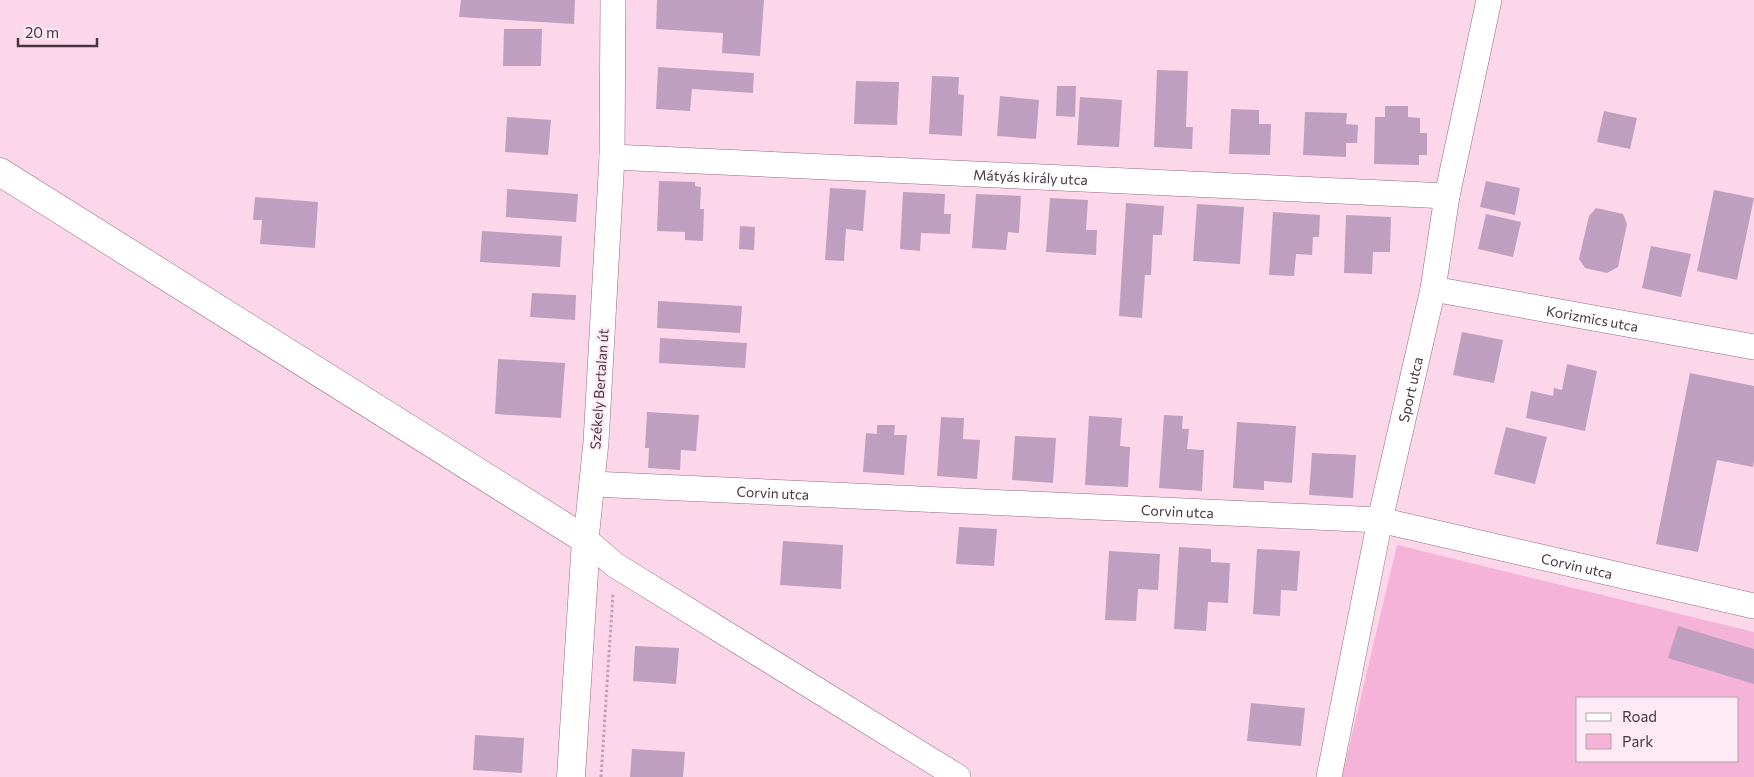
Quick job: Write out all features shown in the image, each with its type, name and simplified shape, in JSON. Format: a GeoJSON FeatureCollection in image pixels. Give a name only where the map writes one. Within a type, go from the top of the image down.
{"type":"FeatureCollection","features":[{"type":"Feature","properties":{"kind":"street","name":"Székely Bertalan út"},"geometry":{"type":"LineString","coordinates":[[571,777],[586,540],[597,432],[612,157],[613,0]]}},
{"type":"Feature","properties":{"kind":"street","name":"Sport utca"},"geometry":{"type":"LineString","coordinates":[[1329,777],[1380,520],[1433,290],[1447,196],[1489,0]]}},
{"type":"Feature","properties":{"kind":"street","name":"Mátyás király utca"},"geometry":{"type":"LineString","coordinates":[[612,157],[1447,196]]}},
{"type":"Feature","properties":{"kind":"street"},"geometry":{"type":"LineString","coordinates":[[0,172],[586,540],[615,565],[958,777]]}},
{"type":"Feature","properties":{"kind":"street","name":"Korizmics utca"},"geometry":{"type":"LineString","coordinates":[[1433,290],[1754,347]]}},
{"type":"Feature","properties":{"kind":"street","name":"Corvin utca"},"geometry":{"type":"LineString","coordinates":[[592,484],[1380,520],[1754,606]]}},
{"type":"Feature","properties":{"kind":"path"},"geometry":{"type":"LineString","coordinates":[[601,777],[615,565]]}},
{"type":"Feature","properties":{"kind":"green space"},"geometry":{"type":"Polygon","coordinates":[[[1397,545],[1754,632],[1754,777],[1342,777],[1397,545]]]}},
{"type":"Feature","properties":{"kind":"building"},"geometry":{"type":"Polygon","coordinates":[[[461,0],[575,0],[574,24],[459,17],[461,0]]]}},
{"type":"Feature","properties":{"kind":"building"},"geometry":{"type":"Polygon","coordinates":[[[657,0],[764,0],[760,56],[722,53],[723,33],[656,29],[657,0]]]}},
{"type":"Feature","properties":{"kind":"building"},"geometry":{"type":"Polygon","coordinates":[[[504,29],[542,29],[541,66],[503,66],[504,29]]]}},
{"type":"Feature","properties":{"kind":"building"},"geometry":{"type":"Polygon","coordinates":[[[658,67],[754,73],[753,93],[692,89],[690,111],[656,109],[658,67]]]}},
{"type":"Feature","properties":{"kind":"building"},"geometry":{"type":"Polygon","coordinates":[[[1157,70],[1188,71],[1186,127],[1193,127],[1192,149],[1154,147],[1157,70]]]}},
{"type":"Feature","properties":{"kind":"building"},"geometry":{"type":"Polygon","coordinates":[[[932,76],[959,77],[958,94],[964,95],[962,136],[929,134],[932,76]]]}},
{"type":"Feature","properties":{"kind":"building"},"geometry":{"type":"Polygon","coordinates":[[[856,81],[899,82],[897,125],[854,124],[856,81]]]}},
{"type":"Feature","properties":{"kind":"building"},"geometry":{"type":"Polygon","coordinates":[[[1057,86],[1076,86],[1075,117],[1056,116],[1057,86]]]}},
{"type":"Feature","properties":{"kind":"building"},"geometry":{"type":"Polygon","coordinates":[[[1000,96],[1039,100],[1036,139],[997,136],[1000,96]]]}},
{"type":"Feature","properties":{"kind":"building"},"geometry":{"type":"Polygon","coordinates":[[[1080,97],[1122,100],[1119,147],[1077,145],[1080,97]]]}},
{"type":"Feature","properties":{"kind":"building"},"geometry":{"type":"Polygon","coordinates":[[[1385,106],[1408,106],[1408,117],[1420,118],[1420,133],[1427,133],[1427,155],[1419,155],[1419,165],[1374,164],[1375,117],[1385,117],[1385,106]]]}},
{"type":"Feature","properties":{"kind":"building"},"geometry":{"type":"Polygon","coordinates":[[[1231,109],[1259,110],[1259,124],[1271,124],[1270,155],[1229,154],[1231,109]]]}},
{"type":"Feature","properties":{"kind":"building"},"geometry":{"type":"Polygon","coordinates":[[[1604,111],[1637,118],[1630,149],[1597,142],[1604,111]]]}},
{"type":"Feature","properties":{"kind":"building"},"geometry":{"type":"Polygon","coordinates":[[[1305,112],[1347,113],[1346,124],[1358,125],[1357,143],[1346,143],[1346,157],[1303,155],[1305,112]]]}},
{"type":"Feature","properties":{"kind":"building"},"geometry":{"type":"Polygon","coordinates":[[[507,117],[551,120],[548,155],[505,152],[507,117]]]}},
{"type":"Feature","properties":{"kind":"building"},"geometry":{"type":"Polygon","coordinates":[[[659,181],[695,182],[695,186],[701,187],[700,209],[704,209],[703,241],[685,240],[685,232],[657,231],[659,181]]]}},
{"type":"Feature","properties":{"kind":"building"},"geometry":{"type":"Polygon","coordinates":[[[1486,181],[1520,188],[1515,215],[1480,207],[1486,181]]]}},
{"type":"Feature","properties":{"kind":"building"},"geometry":{"type":"Polygon","coordinates":[[[830,188],[866,190],[863,231],[846,229],[844,261],[825,260],[830,188]]]}},
{"type":"Feature","properties":{"kind":"building"},"geometry":{"type":"Polygon","coordinates":[[[507,189],[578,194],[576,222],[506,217],[507,189]]]}},
{"type":"Feature","properties":{"kind":"building"},"geometry":{"type":"Polygon","coordinates":[[[1714,190],[1754,198],[1737,280],[1697,271],[1714,190]]]}},
{"type":"Feature","properties":{"kind":"building"},"geometry":{"type":"Polygon","coordinates":[[[903,192],[945,194],[944,214],[951,214],[950,234],[921,233],[920,251],[900,249],[903,192]]]}},
{"type":"Feature","properties":{"kind":"building"},"geometry":{"type":"Polygon","coordinates":[[[976,194],[1021,196],[1019,233],[1008,232],[1006,250],[972,248],[976,194]]]}},
{"type":"Feature","properties":{"kind":"building"},"geometry":{"type":"Polygon","coordinates":[[[255,197],[318,202],[315,248],[260,244],[262,220],[253,220],[255,197]]]}},
{"type":"Feature","properties":{"kind":"building"},"geometry":{"type":"Polygon","coordinates":[[[1050,198],[1088,200],[1086,230],[1097,230],[1096,255],[1046,252],[1050,198]]]}},
{"type":"Feature","properties":{"kind":"building"},"geometry":{"type":"Polygon","coordinates":[[[1126,203],[1164,206],[1162,235],[1153,235],[1151,275],[1145,275],[1142,318],[1119,316],[1126,203]]]}},
{"type":"Feature","properties":{"kind":"building"},"geometry":{"type":"Polygon","coordinates":[[[1197,204],[1244,207],[1240,264],[1193,261],[1197,204]]]}},
{"type":"Feature","properties":{"kind":"building"},"geometry":{"type":"Polygon","coordinates":[[[1596,208],[1623,214],[1627,224],[1618,267],[1607,273],[1585,268],[1579,259],[1589,216],[1596,208]]]}},
{"type":"Feature","properties":{"kind":"building"},"geometry":{"type":"Polygon","coordinates":[[[1273,212],[1320,215],[1319,237],[1313,237],[1312,255],[1296,254],[1294,276],[1269,275],[1273,212]]]}},
{"type":"Feature","properties":{"kind":"building"},"geometry":{"type":"Polygon","coordinates":[[[1486,214],[1521,222],[1513,257],[1478,249],[1486,214]]]}},
{"type":"Feature","properties":{"kind":"building"},"geometry":{"type":"Polygon","coordinates":[[[1346,215],[1391,217],[1390,252],[1373,252],[1372,274],[1344,273],[1346,215]]]}},
{"type":"Feature","properties":{"kind":"building"},"geometry":{"type":"Polygon","coordinates":[[[740,226],[755,227],[754,250],[739,249],[740,226]]]}},
{"type":"Feature","properties":{"kind":"building"},"geometry":{"type":"Polygon","coordinates":[[[482,231],[562,236],[560,267],[480,262],[482,231]]]}},
{"type":"Feature","properties":{"kind":"building"},"geometry":{"type":"Polygon","coordinates":[[[1651,246],[1691,254],[1681,297],[1642,288],[1651,246]]]}},
{"type":"Feature","properties":{"kind":"building"},"geometry":{"type":"Polygon","coordinates":[[[532,293],[576,295],[575,320],[530,317],[532,293]]]}},
{"type":"Feature","properties":{"kind":"building"},"geometry":{"type":"Polygon","coordinates":[[[658,301],[742,306],[740,333],[657,328],[658,301]]]}},
{"type":"Feature","properties":{"kind":"building"},"geometry":{"type":"Polygon","coordinates":[[[1462,332],[1503,340],[1494,383],[1453,375],[1462,332]]]}},
{"type":"Feature","properties":{"kind":"building"},"geometry":{"type":"Polygon","coordinates":[[[660,338],[747,343],[745,368],[659,363],[660,338]]]}},
{"type":"Feature","properties":{"kind":"building"},"geometry":{"type":"Polygon","coordinates":[[[498,359],[565,363],[561,418],[495,414],[498,359]]]}},
{"type":"Feature","properties":{"kind":"building"},"geometry":{"type":"Polygon","coordinates":[[[1567,364],[1597,371],[1585,431],[1526,418],[1531,391],[1553,396],[1554,388],[1562,390],[1567,364]]]}},
{"type":"Feature","properties":{"kind":"building"},"geometry":{"type":"Polygon","coordinates":[[[1690,373],[1754,386],[1753,467],[1717,460],[1698,552],[1656,544],[1690,373]]]}},
{"type":"Feature","properties":{"kind":"building"},"geometry":{"type":"Polygon","coordinates":[[[647,412],[699,415],[696,451],[681,450],[680,470],[648,468],[649,448],[645,448],[647,412]]]}},
{"type":"Feature","properties":{"kind":"building"},"geometry":{"type":"Polygon","coordinates":[[[1164,415],[1183,416],[1182,429],[1189,429],[1187,449],[1204,450],[1202,491],[1159,488],[1164,415]]]}},
{"type":"Feature","properties":{"kind":"building"},"geometry":{"type":"Polygon","coordinates":[[[1089,416],[1122,418],[1120,446],[1130,447],[1128,487],[1085,485],[1089,416]]]}},
{"type":"Feature","properties":{"kind":"building"},"geometry":{"type":"Polygon","coordinates":[[[941,417],[964,418],[963,439],[980,440],[977,479],[937,476],[941,417]]]}},
{"type":"Feature","properties":{"kind":"building"},"geometry":{"type":"Polygon","coordinates":[[[1237,422],[1296,426],[1292,483],[1264,481],[1264,490],[1233,488],[1237,422]]]}},
{"type":"Feature","properties":{"kind":"building"},"geometry":{"type":"Polygon","coordinates":[[[877,425],[895,425],[894,435],[907,435],[904,475],[863,472],[866,433],[877,434],[877,425]]]}},
{"type":"Feature","properties":{"kind":"building"},"geometry":{"type":"Polygon","coordinates":[[[1506,427],[1547,437],[1535,484],[1494,474],[1506,427]]]}},
{"type":"Feature","properties":{"kind":"building"},"geometry":{"type":"Polygon","coordinates":[[[1015,436],[1056,438],[1053,483],[1012,480],[1015,436]]]}},
{"type":"Feature","properties":{"kind":"building"},"geometry":{"type":"Polygon","coordinates":[[[1312,453],[1356,455],[1353,498],[1309,495],[1312,453]]]}},
{"type":"Feature","properties":{"kind":"building"},"geometry":{"type":"Polygon","coordinates":[[[959,527],[997,529],[994,566],[956,564],[959,527]]]}},
{"type":"Feature","properties":{"kind":"building"},"geometry":{"type":"Polygon","coordinates":[[[783,541],[843,545],[841,589],[780,585],[783,541]]]}},
{"type":"Feature","properties":{"kind":"building"},"geometry":{"type":"Polygon","coordinates":[[[1179,547],[1211,549],[1211,562],[1230,563],[1228,603],[1208,602],[1206,631],[1174,629],[1179,547]]]}},
{"type":"Feature","properties":{"kind":"building"},"geometry":{"type":"Polygon","coordinates":[[[1257,549],[1300,551],[1297,591],[1281,590],[1280,616],[1253,614],[1257,549]]]}},
{"type":"Feature","properties":{"kind":"building"},"geometry":{"type":"Polygon","coordinates":[[[1109,551],[1160,554],[1158,590],[1138,589],[1136,621],[1105,620],[1109,551]]]}},
{"type":"Feature","properties":{"kind":"building"},"geometry":{"type":"Polygon","coordinates":[[[1678,626],[1754,649],[1754,684],[1668,658],[1678,626]]]}},
{"type":"Feature","properties":{"kind":"building"},"geometry":{"type":"Polygon","coordinates":[[[635,646],[679,648],[676,684],[633,681],[635,646]]]}},
{"type":"Feature","properties":{"kind":"building"},"geometry":{"type":"Polygon","coordinates":[[[1251,703],[1305,708],[1301,746],[1247,741],[1251,703]]]}},
{"type":"Feature","properties":{"kind":"building"},"geometry":{"type":"Polygon","coordinates":[[[475,735],[524,738],[522,773],[473,770],[475,735]]]}},
{"type":"Feature","properties":{"kind":"building"},"geometry":{"type":"Polygon","coordinates":[[[632,749],[685,752],[683,777],[630,777],[632,749]]]}}]}
